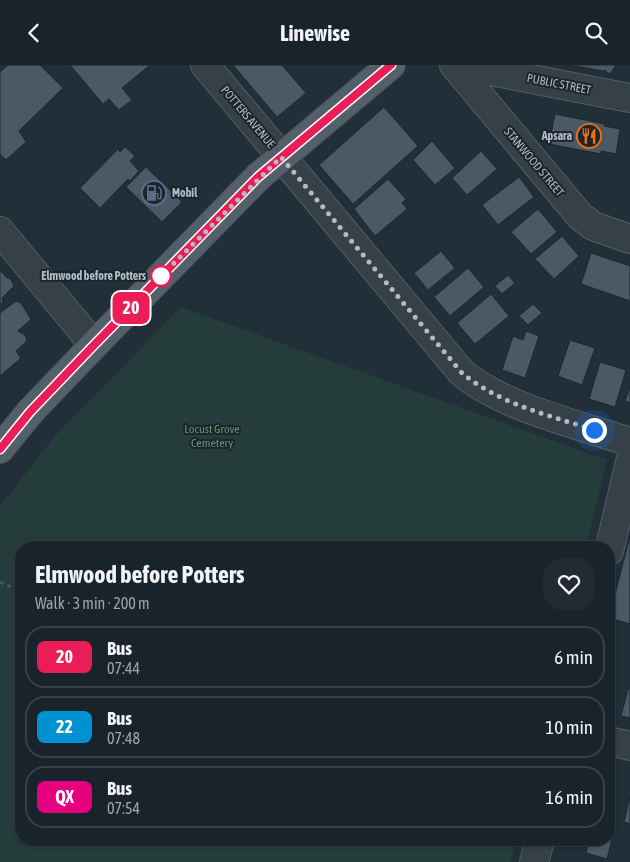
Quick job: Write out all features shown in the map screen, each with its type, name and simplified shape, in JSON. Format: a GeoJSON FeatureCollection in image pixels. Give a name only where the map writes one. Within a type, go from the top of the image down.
{"type":"FeatureCollection","features":[{"type":"Feature","properties":{"kind":"main road"},"geometry":{"type":"LineString","coordinates":[[0,449],[30,412],[94,345],[281,157],[391,65]]}},
{"type":"Feature","properties":{"kind":"street","name":"POTTERS AVENUE"},"geometry":{"type":"LineString","coordinates":[[205,65],[462,373],[477,386],[505,400],[630,442]]}},
{"type":"Feature","properties":{"kind":"street","name":"STANWOOD STREET"},"geometry":{"type":"LineString","coordinates":[[454,65],[580,216],[593,226],[630,239]]}},
{"type":"Feature","properties":{"kind":"street","name":"PUBLIC STREET"},"geometry":{"type":"LineString","coordinates":[[460,65],[499,69],[630,98]]}},
{"type":"Feature","properties":{"kind":"street"},"geometry":{"type":"LineString","coordinates":[[0,231],[94,345]]}},
{"type":"Feature","properties":{"kind":"street"},"geometry":{"type":"LineString","coordinates":[[611,541],[630,462]]}},
{"type":"Feature","properties":{"kind":"street"},"geometry":{"type":"LineString","coordinates":[[615,742],[630,746]]}},
{"type":"Feature","properties":{"kind":"street"},"geometry":{"type":"LineString","coordinates":[[534,862],[538,846]]}},
{"type":"Feature","properties":{"kind":"path"},"geometry":{"type":"LineString","coordinates":[[0,582],[15,588]]}},
{"type":"Feature","properties":{"kind":"green space","name":"Locust Grove Cemetery"},"geometry":{"type":"Polygon","coordinates":[[[181,307],[607,460],[587,541],[15,541],[15,846],[515,846],[511,862],[0,862],[0,506],[55,436],[181,307]]]}},
{"type":"Feature","properties":{"kind":"building"},"geometry":{"type":"Polygon","coordinates":[[[8,65],[40,65],[63,88],[19,131],[26,142],[6,160],[0,154],[0,72],[8,65]]]}},
{"type":"Feature","properties":{"kind":"building"},"geometry":{"type":"Polygon","coordinates":[[[70,65],[150,65],[122,88],[132,100],[119,110],[109,99],[103,104],[70,65]]]}},
{"type":"Feature","properties":{"kind":"building"},"geometry":{"type":"Polygon","coordinates":[[[233,65],[282,65],[306,93],[277,117],[233,65]]]}},
{"type":"Feature","properties":{"kind":"building"},"geometry":{"type":"Polygon","coordinates":[[[570,65],[616,65],[610,74],[604,70],[570,65]]]}},
{"type":"Feature","properties":{"kind":"building"},"geometry":{"type":"Polygon","coordinates":[[[384,107],[418,146],[353,204],[319,165],[384,107]]]}},
{"type":"Feature","properties":{"kind":"building"},"geometry":{"type":"Polygon","coordinates":[[[555,114],[620,129],[616,154],[601,151],[601,154],[549,144],[555,114]]]}},
{"type":"Feature","properties":{"kind":"building"},"geometry":{"type":"Polygon","coordinates":[[[432,141],[455,168],[435,185],[413,160],[432,141]]]}},
{"type":"Feature","properties":{"kind":"building"},"geometry":{"type":"Polygon","coordinates":[[[125,147],[135,156],[130,161],[139,171],[130,181],[128,179],[100,208],[80,188],[118,149],[120,152],[125,147]]]}},
{"type":"Feature","properties":{"kind":"building"},"geometry":{"type":"Polygon","coordinates":[[[481,151],[497,169],[467,195],[452,178],[481,151]]]}},
{"type":"Feature","properties":{"kind":"building"},"geometry":{"type":"Polygon","coordinates":[[[146,167],[182,202],[162,222],[126,187],[146,167]]]}},
{"type":"Feature","properties":{"kind":"building"},"geometry":{"type":"Polygon","coordinates":[[[519,177],[534,197],[498,225],[482,205],[519,177]]]}},
{"type":"Feature","properties":{"kind":"building"},"geometry":{"type":"Polygon","coordinates":[[[388,179],[406,199],[402,203],[407,209],[375,236],[354,209],[388,179]]]}},
{"type":"Feature","properties":{"kind":"building"},"geometry":{"type":"Polygon","coordinates":[[[538,209],[557,232],[531,254],[511,232],[538,209]]]}},
{"type":"Feature","properties":{"kind":"building"},"geometry":{"type":"Polygon","coordinates":[[[562,236],[579,256],[554,279],[535,259],[562,236]]]}},
{"type":"Feature","properties":{"kind":"building"},"geometry":{"type":"Polygon","coordinates":[[[441,251],[455,268],[428,290],[414,273],[441,251]]]}},
{"type":"Feature","properties":{"kind":"building"},"geometry":{"type":"Polygon","coordinates":[[[591,253],[630,266],[630,301],[581,284],[591,253]]]}},
{"type":"Feature","properties":{"kind":"building"},"geometry":{"type":"Polygon","coordinates":[[[468,268],[484,287],[450,316],[434,297],[468,268]]]}},
{"type":"Feature","properties":{"kind":"building"},"geometry":{"type":"Polygon","coordinates":[[[0,270],[7,278],[10,278],[14,286],[2,298],[3,302],[0,304],[0,270]]]}},
{"type":"Feature","properties":{"kind":"building"},"geometry":{"type":"Polygon","coordinates":[[[508,275],[515,283],[502,294],[495,286],[508,275]]]}},
{"type":"Feature","properties":{"kind":"building"},"geometry":{"type":"Polygon","coordinates":[[[491,294],[509,316],[475,344],[457,323],[491,294]]]}},
{"type":"Feature","properties":{"kind":"building"},"geometry":{"type":"Polygon","coordinates":[[[16,301],[21,303],[31,319],[18,331],[25,335],[27,341],[16,351],[21,358],[0,376],[0,313],[16,301]]]}},
{"type":"Feature","properties":{"kind":"building"},"geometry":{"type":"Polygon","coordinates":[[[533,304],[542,313],[528,325],[519,316],[533,304]]]}},
{"type":"Feature","properties":{"kind":"building"},"geometry":{"type":"Polygon","coordinates":[[[526,331],[539,336],[525,378],[502,370],[513,336],[523,340],[526,331]]]}},
{"type":"Feature","properties":{"kind":"building"},"geometry":{"type":"Polygon","coordinates":[[[570,340],[595,348],[582,385],[558,376],[570,340]]]}},
{"type":"Feature","properties":{"kind":"building"},"geometry":{"type":"Polygon","coordinates":[[[600,362],[626,370],[615,407],[589,399],[600,362]]]}},
{"type":"Feature","properties":{"kind":"building"},"geometry":{"type":"Polygon","coordinates":[[[630,387],[630,403],[625,401],[630,387]]]}},
{"type":"Feature","properties":{"kind":"building"},"geometry":{"type":"Polygon","coordinates":[[[630,536],[630,624],[615,620],[615,595],[630,536]]]}},
{"type":"Feature","properties":{"kind":"building"},"geometry":{"type":"Polygon","coordinates":[[[628,689],[630,689],[630,718],[621,716],[628,689]]]}},
{"type":"Feature","properties":{"kind":"building"},"geometry":{"type":"Polygon","coordinates":[[[630,796],[630,824],[624,822],[630,796]]]}},
{"type":"Feature","properties":{"kind":"building"},"geometry":{"type":"Polygon","coordinates":[[[588,846],[610,846],[607,859],[586,853],[588,846]]]}},
{"type":"Feature","properties":{"kind":"bus line","name":"20"},"geometry":{"type":"LineString","coordinates":[[0,449],[30,412],[258,177],[391,65]]}},
{"type":"Feature","properties":{"kind":"place","name":"Apsara"},"geometry":{"type":"Point","coordinates":[589,136]}},
{"type":"Feature","properties":{"kind":"place","name":"Mobil"},"geometry":{"type":"Point","coordinates":[154,193]}},
{"type":"Feature","properties":{"kind":"place","name":"Elmwood before Potters"},"geometry":{"type":"Point","coordinates":[161,276]}},
{"type":"Feature","properties":{"kind":"route"},"geometry":{"type":"LineString","coordinates":[[161,276],[258,177],[281,157],[462,373],[477,386],[505,400],[594,430]]}}]}
